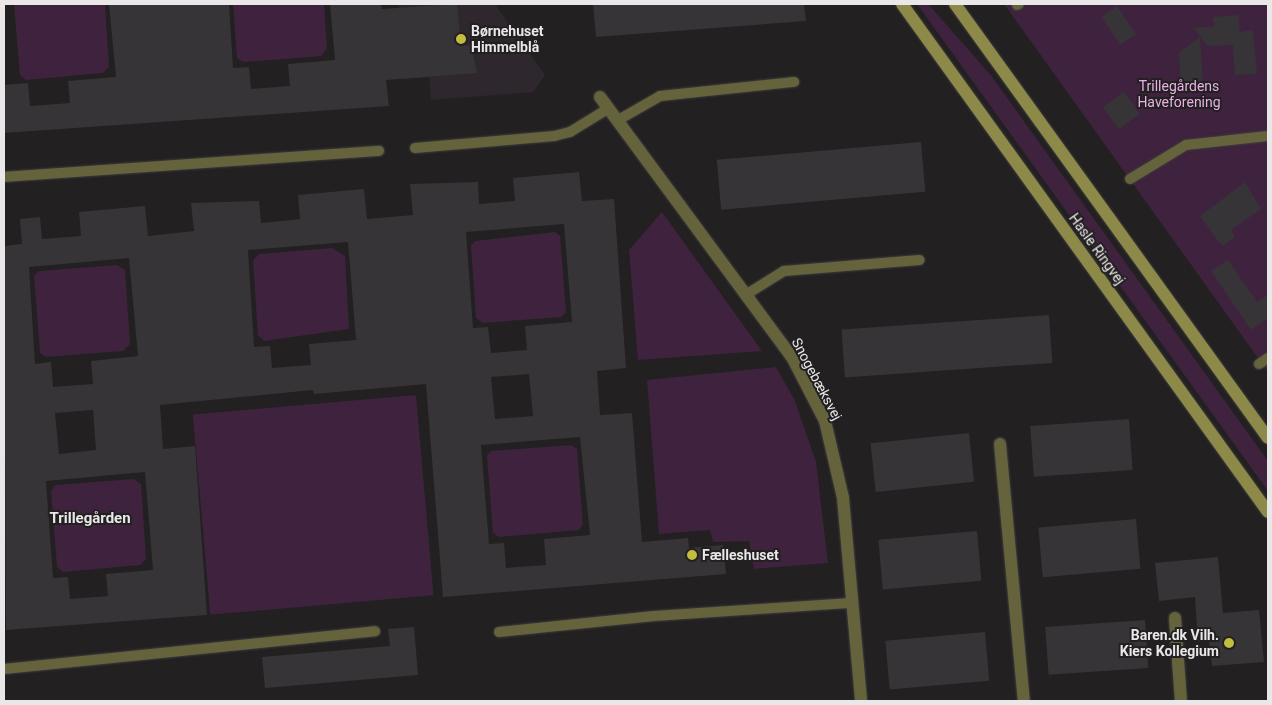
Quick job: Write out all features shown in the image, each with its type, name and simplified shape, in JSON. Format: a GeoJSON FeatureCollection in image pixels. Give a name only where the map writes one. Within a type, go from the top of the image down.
{"type":"FeatureCollection","features":[{"type":"Feature","properties":{"kind":"main road","name":"Hasle Ringvej"},"geometry":{"type":"LineString","coordinates":[[902,4],[1268,512]]}},
{"type":"Feature","properties":{"kind":"main road","name":"Hasle Ringvej"},"geometry":{"type":"LineString","coordinates":[[955,4],[1268,438]]}},
{"type":"Feature","properties":{"kind":"street","name":"Snogebæksvej"},"geometry":{"type":"LineString","coordinates":[[600,97],[620,119],[792,357],[825,421],[843,498],[861,701]]}},
{"type":"Feature","properties":{"kind":"street"},"geometry":{"type":"LineString","coordinates":[[1000,444],[1024,701]]}},
{"type":"Feature","properties":{"kind":"street"},"geometry":{"type":"LineString","coordinates":[[1175,618],[1181,701]]}},
{"type":"Feature","properties":{"kind":"lane"},"geometry":{"type":"LineString","coordinates":[[620,119],[660,96],[794,82]]}},
{"type":"Feature","properties":{"kind":"lane"},"geometry":{"type":"LineString","coordinates":[[415,148],[554,136],[570,132],[609,108]]}},
{"type":"Feature","properties":{"kind":"lane"},"geometry":{"type":"LineString","coordinates":[[1130,179],[1186,144],[1268,136]]}},
{"type":"Feature","properties":{"kind":"lane"},"geometry":{"type":"LineString","coordinates":[[4,177],[379,151]]}},
{"type":"Feature","properties":{"kind":"lane"},"geometry":{"type":"LineString","coordinates":[[747,294],[784,271],[920,260]]}},
{"type":"Feature","properties":{"kind":"lane"},"geometry":{"type":"LineString","coordinates":[[1259,364],[1268,358]]}},
{"type":"Feature","properties":{"kind":"lane"},"geometry":{"type":"LineString","coordinates":[[499,632],[654,616],[852,603]]}},
{"type":"Feature","properties":{"kind":"lane"},"geometry":{"type":"LineString","coordinates":[[4,669],[376,631]]}},
{"type":"Feature","properties":{"kind":"shaded area","name":"Børnehuset Himmelblå"},"geometry":{"type":"Polygon","coordinates":[[[398,4],[495,4],[545,75],[533,92],[431,100],[429,77],[404,79],[398,4]]]}},
{"type":"Feature","properties":{"kind":"green space"},"geometry":{"type":"Polygon","coordinates":[[[14,4],[105,4],[109,67],[103,73],[26,80],[20,75],[14,4]]]}},
{"type":"Feature","properties":{"kind":"green space"},"geometry":{"type":"Polygon","coordinates":[[[233,4],[324,4],[327,49],[321,56],[243,62],[237,58],[233,4]]]}},
{"type":"Feature","properties":{"kind":"green space"},"geometry":{"type":"Polygon","coordinates":[[[917,4],[928,4],[990,74],[1268,461],[1268,491],[917,4]]]}},
{"type":"Feature","properties":{"kind":"green space","name":"Trillegårdens Haveforening"},"geometry":{"type":"Polygon","coordinates":[[[1004,4],[1268,4],[1268,372],[1004,4]]]}},
{"type":"Feature","properties":{"kind":"green space"},"geometry":{"type":"Polygon","coordinates":[[[662,212],[762,351],[638,360],[629,250],[662,212]]]}},
{"type":"Feature","properties":{"kind":"green space"},"geometry":{"type":"Polygon","coordinates":[[[555,232],[560,236],[566,312],[561,317],[483,323],[476,318],[471,246],[475,241],[555,232]]]}},
{"type":"Feature","properties":{"kind":"green space"},"geometry":{"type":"Polygon","coordinates":[[[332,248],[345,256],[349,329],[264,341],[258,335],[253,261],[259,254],[332,248]]]}},
{"type":"Feature","properties":{"kind":"green space"},"geometry":{"type":"Polygon","coordinates":[[[117,265],[125,270],[130,344],[123,351],[46,357],[40,353],[34,276],[39,271],[117,265]]]}},
{"type":"Feature","properties":{"kind":"green space"},"geometry":{"type":"Polygon","coordinates":[[[776,367],[795,401],[816,462],[828,563],[754,569],[749,541],[713,542],[710,530],[659,534],[647,380],[776,367]]]}},
{"type":"Feature","properties":{"kind":"green space"},"geometry":{"type":"Polygon","coordinates":[[[416,395],[434,595],[210,615],[193,415],[416,395]]]}},
{"type":"Feature","properties":{"kind":"green space"},"geometry":{"type":"Polygon","coordinates":[[[571,445],[577,449],[583,525],[579,530],[499,537],[493,533],[487,456],[491,451],[571,445]]]}},
{"type":"Feature","properties":{"kind":"green space"},"geometry":{"type":"Polygon","coordinates":[[[134,479],[141,484],[146,559],[140,565],[63,572],[57,567],[51,491],[55,485],[134,479]]]}},
{"type":"Feature","properties":{"kind":"building"},"geometry":{"type":"Polygon","coordinates":[[[109,4],[229,4],[233,68],[249,67],[251,89],[290,86],[288,64],[335,60],[330,4],[381,4],[382,9],[457,4],[461,46],[471,45],[477,73],[386,80],[389,106],[4,133],[4,85],[28,83],[30,106],[70,103],[68,81],[116,77],[109,4]]]}},
{"type":"Feature","properties":{"kind":"building"},"geometry":{"type":"Polygon","coordinates":[[[593,4],[804,4],[806,21],[596,37],[593,4]]]}},
{"type":"Feature","properties":{"kind":"building"},"geometry":{"type":"Polygon","coordinates":[[[1117,6],[1136,34],[1120,45],[1101,17],[1117,6]]]}},
{"type":"Feature","properties":{"kind":"building"},"geometry":{"type":"Polygon","coordinates":[[[1238,15],[1240,32],[1253,30],[1257,74],[1235,75],[1233,45],[1207,46],[1194,28],[1214,26],[1213,17],[1238,15]]]}},
{"type":"Feature","properties":{"kind":"building"},"geometry":{"type":"Polygon","coordinates":[[[1200,37],[1203,83],[1181,85],[1179,53],[1200,37]]]}},
{"type":"Feature","properties":{"kind":"building"},"geometry":{"type":"Polygon","coordinates":[[[1124,92],[1140,114],[1119,129],[1103,107],[1124,92]]]}},
{"type":"Feature","properties":{"kind":"building"},"geometry":{"type":"Polygon","coordinates":[[[921,142],[925,192],[721,210],[717,160],[921,142]]]}},
{"type":"Feature","properties":{"kind":"building"},"geometry":{"type":"Polygon","coordinates":[[[579,172],[582,201],[614,199],[626,368],[597,371],[600,415],[632,413],[642,542],[688,538],[689,548],[723,545],[726,574],[443,597],[426,384],[314,394],[313,390],[160,405],[163,449],[195,446],[207,615],[6,630],[4,246],[22,244],[20,219],[40,217],[42,239],[81,236],[79,212],[145,206],[148,236],[194,231],[191,203],[259,201],[261,223],[300,219],[298,195],[364,189],[367,219],[413,215],[410,184],[478,182],[479,204],[515,201],[513,178],[579,172]],[[564,224],[466,232],[473,328],[488,327],[491,353],[527,350],[525,326],[572,322],[564,224]],[[348,242],[248,250],[254,347],[270,346],[272,368],[311,365],[309,344],[356,340],[348,242]],[[129,258],[29,267],[35,364],[51,362],[53,387],[93,384],[91,361],[138,356],[129,258]],[[529,374],[491,377],[495,419],[533,416],[529,374]],[[93,410],[55,413],[59,454],[96,450],[93,410]],[[580,437],[481,445],[489,544],[504,543],[506,568],[546,565],[544,539],[590,535],[580,437]],[[145,472],[46,481],[53,578],[68,577],[70,599],[108,596],[106,574],[153,570],[145,472]]]}},
{"type":"Feature","properties":{"kind":"building"},"geometry":{"type":"Polygon","coordinates":[[[1245,182],[1261,209],[1231,230],[1235,237],[1222,246],[1200,216],[1245,182]]]}},
{"type":"Feature","properties":{"kind":"building"},"geometry":{"type":"Polygon","coordinates":[[[1228,260],[1257,302],[1268,295],[1268,318],[1251,330],[1211,271],[1228,260]]]}},
{"type":"Feature","properties":{"kind":"building"},"geometry":{"type":"Polygon","coordinates":[[[1049,315],[1052,363],[845,377],[842,330],[1049,315]]]}},
{"type":"Feature","properties":{"kind":"building"},"geometry":{"type":"Polygon","coordinates":[[[1129,419],[1133,470],[1034,477],[1030,426],[1129,419]]]}},
{"type":"Feature","properties":{"kind":"building"},"geometry":{"type":"Polygon","coordinates":[[[969,433],[974,482],[876,492],[871,443],[969,433]]]}},
{"type":"Feature","properties":{"kind":"building"},"geometry":{"type":"Polygon","coordinates":[[[1136,519],[1140,569],[1043,577],[1038,528],[1136,519]]]}},
{"type":"Feature","properties":{"kind":"building"},"geometry":{"type":"Polygon","coordinates":[[[977,531],[981,581],[883,589],[878,540],[977,531]]]}},
{"type":"Feature","properties":{"kind":"building"},"geometry":{"type":"Polygon","coordinates":[[[1218,557],[1223,613],[1259,610],[1264,662],[1212,666],[1209,641],[1198,642],[1195,597],[1159,601],[1155,563],[1218,557]]]}},
{"type":"Feature","properties":{"kind":"building"},"geometry":{"type":"Polygon","coordinates":[[[1145,620],[1148,668],[1049,675],[1045,627],[1145,620]]]}},
{"type":"Feature","properties":{"kind":"building"},"geometry":{"type":"Polygon","coordinates":[[[414,627],[418,675],[265,688],[262,657],[390,646],[388,629],[414,627]]]}},
{"type":"Feature","properties":{"kind":"building"},"geometry":{"type":"Polygon","coordinates":[[[985,632],[989,681],[890,690],[885,641],[985,632]]]}},
{"type":"Feature","properties":{"kind":"place","name":"Børnehuset Himmelblå"},"geometry":{"type":"Point","coordinates":[461,39]}},
{"type":"Feature","properties":{"kind":"place","name":"Fælleshuset"},"geometry":{"type":"Point","coordinates":[692,555]}},
{"type":"Feature","properties":{"kind":"place","name":"Baren.dk Vilh. Kiers Kollegium"},"geometry":{"type":"Point","coordinates":[1229,643]}},
{"type":"Feature","properties":{"kind":"district","name":"Trillegården"},"geometry":{"type":"Point","coordinates":[90,519]}}]}
